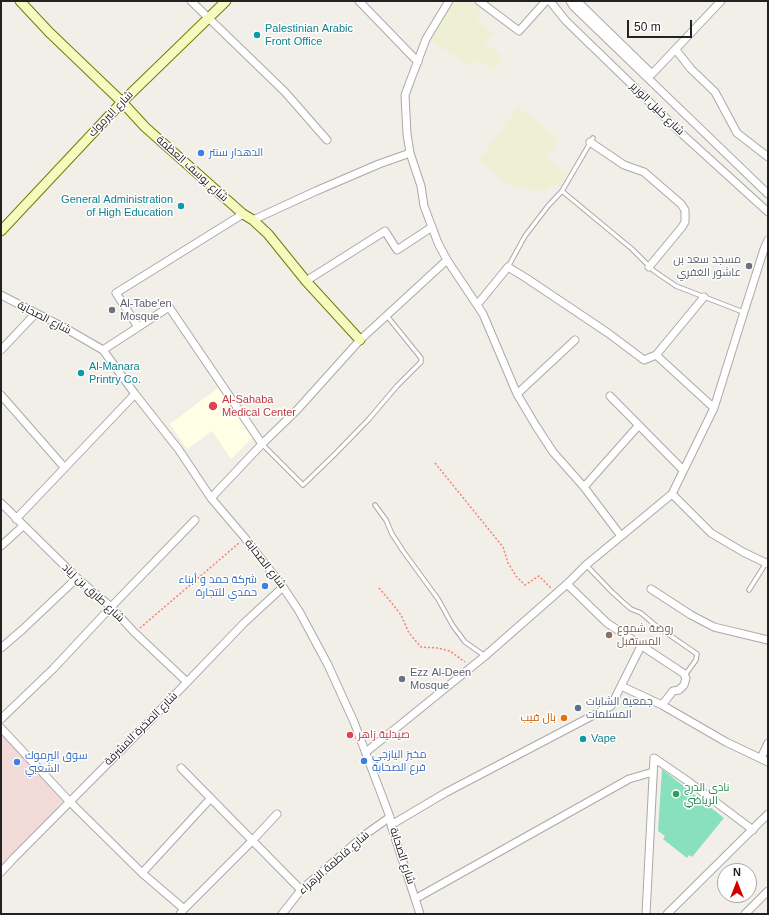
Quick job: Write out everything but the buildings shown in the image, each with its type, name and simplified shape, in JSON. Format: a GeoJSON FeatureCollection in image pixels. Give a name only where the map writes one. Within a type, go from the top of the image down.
{"type":"FeatureCollection","features":[{"type":"Feature","properties":{"kind":"street","name":"شارع يوسف العظمة"},"geometry":{"type":"LineString","coordinates":[[20,1],[49,32],[122,102],[145,127],[243,214],[253,220],[268,234],[306,281],[360,340]]}},
{"type":"Feature","properties":{"kind":"street"},"geometry":{"type":"LineString","coordinates":[[191,1],[285,92],[327,140]]}},
{"type":"Feature","properties":{"kind":"street","name":"شارع اليرموك"},"geometry":{"type":"LineString","coordinates":[[1,231],[122,102],[226,1]]}},
{"type":"Feature","properties":{"kind":"street"},"geometry":{"type":"LineString","coordinates":[[359,1],[418,62]]}},
{"type":"Feature","properties":{"kind":"street"},"geometry":{"type":"LineString","coordinates":[[449,1],[426,39],[405,95],[406,134],[410,153],[421,186],[424,206],[438,243],[447,260],[483,314],[517,394],[536,426],[553,452],[584,487],[621,536]]}},
{"type":"Feature","properties":{"kind":"street"},"geometry":{"type":"LineString","coordinates":[[480,1],[519,31],[546,1]]}},
{"type":"Feature","properties":{"kind":"street","name":"شارع خليل الوزير"},"geometry":{"type":"LineString","coordinates":[[550,1],[566,21],[681,133],[768,212]]}},
{"type":"Feature","properties":{"kind":"street","name":"شارع خليل الوزير"},"geometry":{"type":"LineString","coordinates":[[570,1],[573,6],[768,194]]}},
{"type":"Feature","properties":{"kind":"street"},"geometry":{"type":"LineString","coordinates":[[577,1],[652,74],[721,1]]}},
{"type":"Feature","properties":{"kind":"street"},"geometry":{"type":"LineString","coordinates":[[676,50],[691,69],[715,92],[737,133],[768,157]]}},
{"type":"Feature","properties":{"kind":"street"},"geometry":{"type":"LineString","coordinates":[[591,140],[624,164],[644,172],[681,204],[685,210],[685,222],[682,227],[650,267]]}},
{"type":"Feature","properties":{"kind":"street"},"geometry":{"type":"LineString","coordinates":[[253,220],[379,164],[410,153]]}},
{"type":"Feature","properties":{"kind":"street"},"geometry":{"type":"LineString","coordinates":[[138,327],[116,293],[243,214]]}},
{"type":"Feature","properties":{"kind":"street"},"geometry":{"type":"LineString","coordinates":[[306,281],[385,231],[397,250],[432,226]]}},
{"type":"Feature","properties":{"kind":"street"},"geometry":{"type":"LineString","coordinates":[[366,752],[485,656],[567,584],[586,565],[672,494],[714,408],[768,240]]}},
{"type":"Feature","properties":{"kind":"street"},"geometry":{"type":"LineString","coordinates":[[211,498],[296,410],[360,340],[447,260]]}},
{"type":"Feature","properties":{"kind":"street"},"geometry":{"type":"LineString","coordinates":[[477,305],[508,267],[608,333],[644,360],[656,356],[704,297]]}},
{"type":"Feature","properties":{"kind":"street","name":"شارع الصحابة"},"geometry":{"type":"LineString","coordinates":[[1,295],[103,350],[134,394],[179,450],[211,498],[245,538],[300,611],[328,665],[366,752],[390,817],[391,825],[420,914]]}},
{"type":"Feature","properties":{"kind":"street"},"geometry":{"type":"LineString","coordinates":[[103,350],[169,307],[262,444]]}},
{"type":"Feature","properties":{"kind":"street"},"geometry":{"type":"LineString","coordinates":[[1,350],[36,313]]}},
{"type":"Feature","properties":{"kind":"street"},"geometry":{"type":"LineString","coordinates":[[517,394],[575,340]]}},
{"type":"Feature","properties":{"kind":"street"},"geometry":{"type":"LineString","coordinates":[[656,356],[714,408]]}},
{"type":"Feature","properties":{"kind":"street"},"geometry":{"type":"LineString","coordinates":[[16,519],[134,394]]}},
{"type":"Feature","properties":{"kind":"street"},"geometry":{"type":"LineString","coordinates":[[1,395],[64,467]]}},
{"type":"Feature","properties":{"kind":"street"},"geometry":{"type":"LineString","coordinates":[[610,396],[683,470]]}},
{"type":"Feature","properties":{"kind":"street"},"geometry":{"type":"LineString","coordinates":[[584,487],[639,425]]}},
{"type":"Feature","properties":{"kind":"street"},"geometry":{"type":"LineString","coordinates":[[672,494],[711,533],[767,564]]}},
{"type":"Feature","properties":{"kind":"street","name":"شارع طارق بن زياد"},"geometry":{"type":"LineString","coordinates":[[1,503],[77,578],[111,607],[134,632],[186,682]]}},
{"type":"Feature","properties":{"kind":"street"},"geometry":{"type":"LineString","coordinates":[[1,719],[53,669],[195,520]]}},
{"type":"Feature","properties":{"kind":"street"},"geometry":{"type":"LineString","coordinates":[[1,546],[23,526]]}},
{"type":"Feature","properties":{"kind":"street"},"geometry":{"type":"LineString","coordinates":[[1,648],[77,578]]}},
{"type":"Feature","properties":{"kind":"street"},"geometry":{"type":"LineString","coordinates":[[567,584],[607,623],[683,673],[686,678],[684,685],[679,690],[672,691],[662,705]]}},
{"type":"Feature","properties":{"kind":"street","name":"شارع الصخرة المشرفة"},"geometry":{"type":"LineString","coordinates":[[1,872],[244,623],[283,587]]}},
{"type":"Feature","properties":{"kind":"street"},"geometry":{"type":"LineString","coordinates":[[651,589],[691,615],[714,627],[768,640]]}},
{"type":"Feature","properties":{"kind":"street"},"geometry":{"type":"LineString","coordinates":[[391,825],[445,793],[611,706],[642,646]]}},
{"type":"Feature","properties":{"kind":"street"},"geometry":{"type":"LineString","coordinates":[[621,686],[662,705],[726,742],[768,762]]}},
{"type":"Feature","properties":{"kind":"street"},"geometry":{"type":"LineString","coordinates":[[1,728],[69,801],[182,912],[252,841],[276,814]]}},
{"type":"Feature","properties":{"kind":"street"},"geometry":{"type":"LineString","coordinates":[[761,758],[768,743]]}},
{"type":"Feature","properties":{"kind":"street"},"geometry":{"type":"LineString","coordinates":[[646,914],[654,758],[753,830]]}},
{"type":"Feature","properties":{"kind":"street"},"geometry":{"type":"LineString","coordinates":[[181,768],[301,890]]}},
{"type":"Feature","properties":{"kind":"street"},"geometry":{"type":"LineString","coordinates":[[416,899],[629,779],[653,772]]}},
{"type":"Feature","properties":{"kind":"street"},"geometry":{"type":"LineString","coordinates":[[142,873],[211,798]]}},
{"type":"Feature","properties":{"kind":"street"},"geometry":{"type":"LineString","coordinates":[[667,914],[768,814]]}},
{"type":"Feature","properties":{"kind":"street","name":"شارع فاطمة الزهراء"},"geometry":{"type":"LineString","coordinates":[[282,914],[301,890],[366,834],[390,817]]}},
{"type":"Feature","properties":{"kind":"street"},"geometry":{"type":"LineString","coordinates":[[745,914],[768,891]]}},
{"type":"Feature","properties":{"kind":"lane"},"geometry":{"type":"LineString","coordinates":[[508,267],[525,236],[548,206],[562,191],[591,140]]}},
{"type":"Feature","properties":{"kind":"lane"},"geometry":{"type":"LineString","coordinates":[[562,191],[632,249],[650,267],[676,286],[744,312]]}},
{"type":"Feature","properties":{"kind":"lane"},"geometry":{"type":"LineString","coordinates":[[262,444],[302,485],[335,454],[421,362],[421,358],[386,316]]}},
{"type":"Feature","properties":{"kind":"lane"},"geometry":{"type":"LineString","coordinates":[[374,505],[386,520],[392,534],[403,552],[438,599],[458,633],[465,642],[485,656]]}},
{"type":"Feature","properties":{"kind":"lane"},"geometry":{"type":"LineString","coordinates":[[749,590],[767,564]]}},
{"type":"Feature","properties":{"kind":"lane"},"geometry":{"type":"LineString","coordinates":[[586,565],[631,609],[641,613],[655,625],[697,654],[696,660],[685,676]]}},
{"type":"Feature","properties":{"kind":"path"},"geometry":{"type":"LineString","coordinates":[[435,463],[503,547],[508,563],[516,576],[525,585],[539,576],[557,593]]}},
{"type":"Feature","properties":{"kind":"path"},"geometry":{"type":"LineString","coordinates":[[134,632],[245,538]]}},
{"type":"Feature","properties":{"kind":"path"},"geometry":{"type":"LineString","coordinates":[[379,588],[392,602],[401,615],[409,634],[421,647],[438,648],[450,651],[472,666]]}},
{"type":"Feature","properties":{"kind":"shaded area"},"geometry":{"type":"Polygon","coordinates":[[[456,1],[473,1],[483,8],[476,19],[493,32],[485,43],[503,57],[493,71],[476,59],[469,67],[429,39],[456,1]]]}},
{"type":"Feature","properties":{"kind":"shaded area"},"geometry":{"type":"Polygon","coordinates":[[[518,107],[559,139],[547,160],[568,173],[560,187],[554,184],[546,191],[530,190],[506,184],[478,159],[518,107]]]}},
{"type":"Feature","properties":{"kind":"shaded area","name":"Al-Sahaba Medical Center"},"geometry":{"type":"Polygon","coordinates":[[[218,388],[253,437],[231,459],[212,431],[187,449],[170,424],[218,388]]]}},
{"type":"Feature","properties":{"kind":"shaded area","name":"سوق اليرموك الشعبي"},"geometry":{"type":"Polygon","coordinates":[[[1,726],[66,798],[1,871],[1,726]]]}},
{"type":"Feature","properties":{"kind":"green space","name":"نادي الدرج الرياضي"},"geometry":{"type":"Polygon","coordinates":[[[662,769],[724,818],[692,857],[689,855],[687,858],[663,839],[665,836],[658,831],[662,769]]]}},
{"type":"Feature","properties":{"kind":"place","name":"Palestinian Arabic Front Office"},"geometry":{"type":"Point","coordinates":[257,35]}},
{"type":"Feature","properties":{"kind":"place","name":"الدهدار سنتر"},"geometry":{"type":"Point","coordinates":[201,153]}},
{"type":"Feature","properties":{"kind":"place","name":"General Administration of High Education"},"geometry":{"type":"Point","coordinates":[181,206]}},
{"type":"Feature","properties":{"kind":"place","name":"مسجد سعد بن عاشور الغفري"},"geometry":{"type":"Point","coordinates":[749,266]}},
{"type":"Feature","properties":{"kind":"place","name":"Al-Tabe'en Mosque"},"geometry":{"type":"Point","coordinates":[112,310]}},
{"type":"Feature","properties":{"kind":"place","name":"Al-Manara Printry Co."},"geometry":{"type":"Point","coordinates":[81,373]}},
{"type":"Feature","properties":{"kind":"place","name":"Al-Sahaba Medical Center"},"geometry":{"type":"Point","coordinates":[213,406]}},
{"type":"Feature","properties":{"kind":"place","name":"شركة حمد و أبناء حمدي للتجارة"},"geometry":{"type":"Point","coordinates":[265,586]}},
{"type":"Feature","properties":{"kind":"place","name":"روضة شموع المستقبل"},"geometry":{"type":"Point","coordinates":[609,635]}},
{"type":"Feature","properties":{"kind":"place","name":"Ezz Al-Deen Mosque"},"geometry":{"type":"Point","coordinates":[402,679]}},
{"type":"Feature","properties":{"kind":"place","name":"جمعية الشابات المسلمات"},"geometry":{"type":"Point","coordinates":[578,708]}},
{"type":"Feature","properties":{"kind":"place","name":"بال فيب"},"geometry":{"type":"Point","coordinates":[564,718]}},
{"type":"Feature","properties":{"kind":"place","name":"صيدلية زاهر"},"geometry":{"type":"Point","coordinates":[350,735]}},
{"type":"Feature","properties":{"kind":"place","name":"Vape"},"geometry":{"type":"Point","coordinates":[583,739]}},
{"type":"Feature","properties":{"kind":"place","name":"مخبز اليازجي فرع الصحابة"},"geometry":{"type":"Point","coordinates":[364,761]}},
{"type":"Feature","properties":{"kind":"place","name":"سوق اليرموك الشعبي"},"geometry":{"type":"Point","coordinates":[17,762]}},
{"type":"Feature","properties":{"kind":"place","name":"نادي الدرج الرياضي"},"geometry":{"type":"Point","coordinates":[676,794]}}]}
